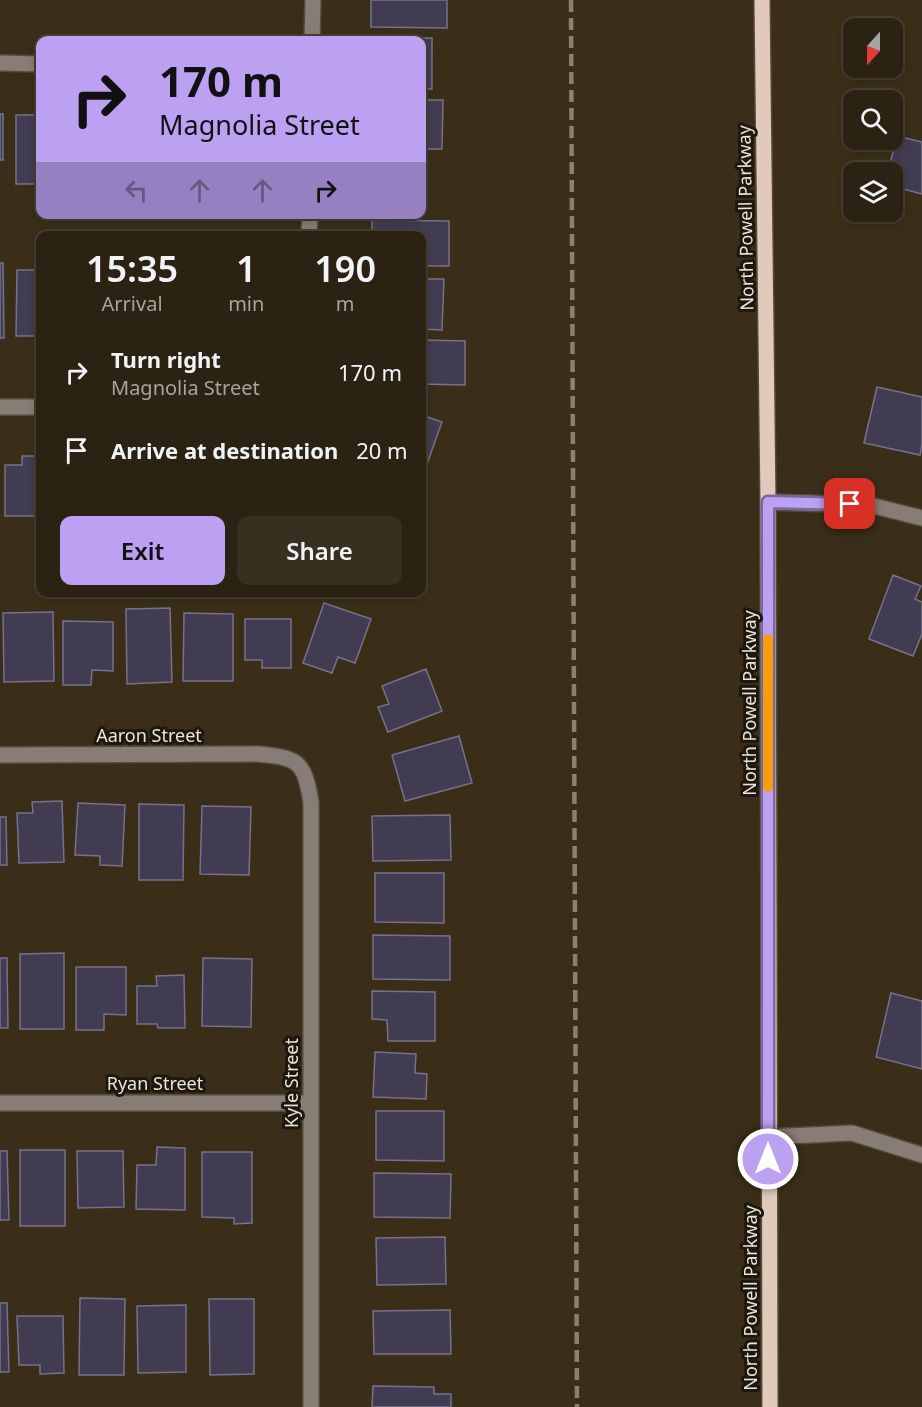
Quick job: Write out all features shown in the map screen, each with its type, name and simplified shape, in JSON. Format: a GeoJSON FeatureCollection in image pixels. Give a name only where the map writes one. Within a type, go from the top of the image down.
{"type":"FeatureCollection","features":[{"type":"Feature","properties":{"kind":"main road","name":"North Powell Parkway"},"geometry":{"type":"LineString","coordinates":[[762,0],[768,502],[770,1407]]}},
{"type":"Feature","properties":{"kind":"street"},"geometry":{"type":"LineString","coordinates":[[312,36],[313,0]]}},
{"type":"Feature","properties":{"kind":"street"},"geometry":{"type":"LineString","coordinates":[[0,63],[36,64]]}},
{"type":"Feature","properties":{"kind":"street"},"geometry":{"type":"LineString","coordinates":[[0,407],[36,407]]}},
{"type":"Feature","properties":{"kind":"street"},"geometry":{"type":"LineString","coordinates":[[768,502],[870,505],[922,518]]}},
{"type":"Feature","properties":{"kind":"street","name":"Aaron Street"},"geometry":{"type":"LineString","coordinates":[[0,755],[258,754],[278,756],[297,762]]}},
{"type":"Feature","properties":{"kind":"street","name":"Kyle Street"},"geometry":{"type":"LineString","coordinates":[[297,762],[307,777],[311,802],[311,1407]]}},
{"type":"Feature","properties":{"kind":"street","name":"Ryan Street"},"geometry":{"type":"LineString","coordinates":[[0,1103],[310,1103]]}},
{"type":"Feature","properties":{"kind":"street"},"geometry":{"type":"LineString","coordinates":[[768,1137],[852,1133],[922,1155]]}},
{"type":"Feature","properties":{"kind":"building"},"geometry":{"type":"Polygon","coordinates":[[[371,0],[447,0],[447,28],[371,27],[371,0]]]}},
{"type":"Feature","properties":{"kind":"building"},"geometry":{"type":"Polygon","coordinates":[[[426,38],[432,38],[432,89],[426,89],[426,38]]]}},
{"type":"Feature","properties":{"kind":"building"},"geometry":{"type":"Polygon","coordinates":[[[426,100],[443,100],[442,149],[426,149],[426,100]]]}},
{"type":"Feature","properties":{"kind":"building"},"geometry":{"type":"Polygon","coordinates":[[[0,114],[3,114],[3,160],[0,160],[0,114]]]}},
{"type":"Feature","properties":{"kind":"building"},"geometry":{"type":"Polygon","coordinates":[[[16,115],[36,115],[36,184],[16,184],[16,115]]]}},
{"type":"Feature","properties":{"kind":"building"},"geometry":{"type":"Polygon","coordinates":[[[903,137],[922,142],[922,194],[903,189],[903,162],[890,162],[894,150],[903,150],[903,137]]]}},
{"type":"Feature","properties":{"kind":"building"},"geometry":{"type":"Polygon","coordinates":[[[372,220],[449,221],[449,266],[426,266],[426,231],[372,231],[372,220]]]}},
{"type":"Feature","properties":{"kind":"building"},"geometry":{"type":"Polygon","coordinates":[[[0,263],[3,263],[4,338],[0,338],[0,263]]]}},
{"type":"Feature","properties":{"kind":"building"},"geometry":{"type":"Polygon","coordinates":[[[17,270],[36,270],[36,336],[16,336],[17,270]]]}},
{"type":"Feature","properties":{"kind":"building"},"geometry":{"type":"Polygon","coordinates":[[[426,279],[444,279],[442,330],[426,329],[426,279]]]}},
{"type":"Feature","properties":{"kind":"building"},"geometry":{"type":"Polygon","coordinates":[[[426,340],[465,341],[465,385],[426,384],[426,340]]]}},
{"type":"Feature","properties":{"kind":"building"},"geometry":{"type":"Polygon","coordinates":[[[877,387],[922,397],[920,455],[864,443],[877,387]]]}},
{"type":"Feature","properties":{"kind":"building"},"geometry":{"type":"Polygon","coordinates":[[[426,416],[442,422],[426,464],[426,416]]]}},
{"type":"Feature","properties":{"kind":"building"},"geometry":{"type":"Polygon","coordinates":[[[22,456],[36,456],[36,516],[5,516],[5,465],[22,465],[22,456]]]}},
{"type":"Feature","properties":{"kind":"building"},"geometry":{"type":"Polygon","coordinates":[[[893,575],[921,586],[915,599],[922,602],[922,634],[913,656],[869,639],[893,575]]]}},
{"type":"Feature","properties":{"kind":"building"},"geometry":{"type":"Polygon","coordinates":[[[324,603],[371,619],[355,663],[338,657],[332,673],[303,663],[324,603]]]}},
{"type":"Feature","properties":{"kind":"building"},"geometry":{"type":"Polygon","coordinates":[[[170,608],[172,682],[127,684],[126,609],[170,608]]]}},
{"type":"Feature","properties":{"kind":"building"},"geometry":{"type":"Polygon","coordinates":[[[53,612],[54,681],[4,682],[3,613],[53,612]]]}},
{"type":"Feature","properties":{"kind":"building"},"geometry":{"type":"Polygon","coordinates":[[[184,613],[233,614],[233,681],[183,681],[184,613]]]}},
{"type":"Feature","properties":{"kind":"building"},"geometry":{"type":"Polygon","coordinates":[[[245,619],[291,619],[291,668],[262,668],[262,660],[245,660],[245,619]]]}},
{"type":"Feature","properties":{"kind":"building"},"geometry":{"type":"Polygon","coordinates":[[[63,621],[113,622],[113,671],[92,670],[91,685],[63,685],[63,621]]]}},
{"type":"Feature","properties":{"kind":"building"},"geometry":{"type":"Polygon","coordinates":[[[426,669],[442,711],[388,732],[378,707],[389,704],[382,686],[426,669]]]}},
{"type":"Feature","properties":{"kind":"building"},"geometry":{"type":"Polygon","coordinates":[[[459,736],[472,783],[405,801],[392,755],[459,736]]]}},
{"type":"Feature","properties":{"kind":"building"},"geometry":{"type":"Polygon","coordinates":[[[62,801],[64,862],[19,863],[17,813],[33,813],[32,802],[62,801]]]}},
{"type":"Feature","properties":{"kind":"building"},"geometry":{"type":"Polygon","coordinates":[[[78,803],[125,805],[122,866],[100,865],[100,856],[75,855],[78,803]]]}},
{"type":"Feature","properties":{"kind":"building"},"geometry":{"type":"Polygon","coordinates":[[[139,804],[184,805],[183,880],[139,880],[139,804]]]}},
{"type":"Feature","properties":{"kind":"building"},"geometry":{"type":"Polygon","coordinates":[[[202,806],[251,807],[249,875],[200,874],[202,806]]]}},
{"type":"Feature","properties":{"kind":"building"},"geometry":{"type":"Polygon","coordinates":[[[450,815],[451,860],[373,861],[372,816],[450,815]]]}},
{"type":"Feature","properties":{"kind":"building"},"geometry":{"type":"Polygon","coordinates":[[[0,817],[6,817],[7,865],[0,865],[0,817]]]}},
{"type":"Feature","properties":{"kind":"building"},"geometry":{"type":"Polygon","coordinates":[[[375,873],[444,873],[444,923],[375,922],[375,873]]]}},
{"type":"Feature","properties":{"kind":"building"},"geometry":{"type":"Polygon","coordinates":[[[373,935],[450,936],[450,980],[373,979],[373,935]]]}},
{"type":"Feature","properties":{"kind":"building"},"geometry":{"type":"Polygon","coordinates":[[[64,953],[64,1029],[20,1029],[20,954],[64,953]]]}},
{"type":"Feature","properties":{"kind":"building"},"geometry":{"type":"Polygon","coordinates":[[[0,958],[7,958],[8,1028],[0,1028],[0,958]]]}},
{"type":"Feature","properties":{"kind":"building"},"geometry":{"type":"Polygon","coordinates":[[[203,958],[252,959],[251,1027],[202,1026],[203,958]]]}},
{"type":"Feature","properties":{"kind":"building"},"geometry":{"type":"Polygon","coordinates":[[[76,967],[126,967],[126,1015],[104,1014],[104,1030],[76,1030],[76,967]]]}},
{"type":"Feature","properties":{"kind":"building"},"geometry":{"type":"Polygon","coordinates":[[[184,975],[185,1028],[158,1028],[157,1024],[137,1024],[137,986],[157,986],[156,976],[184,975]]]}},
{"type":"Feature","properties":{"kind":"building"},"geometry":{"type":"Polygon","coordinates":[[[372,991],[435,992],[435,1041],[388,1041],[387,1020],[372,1019],[372,991]]]}},
{"type":"Feature","properties":{"kind":"building"},"geometry":{"type":"Polygon","coordinates":[[[891,993],[922,1001],[922,1069],[876,1057],[891,993]]]}},
{"type":"Feature","properties":{"kind":"building"},"geometry":{"type":"Polygon","coordinates":[[[375,1052],[416,1054],[415,1073],[427,1074],[426,1099],[373,1097],[375,1052]]]}},
{"type":"Feature","properties":{"kind":"building"},"geometry":{"type":"Polygon","coordinates":[[[376,1111],[444,1111],[444,1161],[376,1160],[376,1111]]]}},
{"type":"Feature","properties":{"kind":"building"},"geometry":{"type":"Polygon","coordinates":[[[157,1147],[185,1148],[185,1210],[136,1209],[137,1165],[156,1165],[157,1147]]]}},
{"type":"Feature","properties":{"kind":"building"},"geometry":{"type":"Polygon","coordinates":[[[20,1150],[65,1150],[65,1226],[20,1226],[20,1150]]]}},
{"type":"Feature","properties":{"kind":"building"},"geometry":{"type":"Polygon","coordinates":[[[0,1151],[7,1151],[9,1220],[0,1220],[0,1151]]]}},
{"type":"Feature","properties":{"kind":"building"},"geometry":{"type":"Polygon","coordinates":[[[77,1151],[123,1151],[124,1207],[78,1208],[77,1151]]]}},
{"type":"Feature","properties":{"kind":"building"},"geometry":{"type":"Polygon","coordinates":[[[202,1152],[252,1152],[252,1223],[234,1224],[234,1218],[202,1217],[202,1152]]]}},
{"type":"Feature","properties":{"kind":"building"},"geometry":{"type":"Polygon","coordinates":[[[374,1173],[451,1174],[450,1218],[374,1217],[374,1173]]]}},
{"type":"Feature","properties":{"kind":"building"},"geometry":{"type":"Polygon","coordinates":[[[445,1237],[446,1284],[377,1285],[376,1238],[445,1237]]]}},
{"type":"Feature","properties":{"kind":"building"},"geometry":{"type":"Polygon","coordinates":[[[80,1298],[125,1299],[124,1375],[79,1375],[80,1298]]]}},
{"type":"Feature","properties":{"kind":"building"},"geometry":{"type":"Polygon","coordinates":[[[209,1299],[254,1299],[254,1374],[210,1375],[209,1299]]]}},
{"type":"Feature","properties":{"kind":"building"},"geometry":{"type":"Polygon","coordinates":[[[0,1303],[7,1303],[9,1372],[0,1372],[0,1303]]]}},
{"type":"Feature","properties":{"kind":"building"},"geometry":{"type":"Polygon","coordinates":[[[186,1305],[186,1372],[138,1373],[137,1306],[186,1305]]]}},
{"type":"Feature","properties":{"kind":"building"},"geometry":{"type":"Polygon","coordinates":[[[450,1310],[451,1354],[374,1354],[373,1311],[450,1310]]]}},
{"type":"Feature","properties":{"kind":"building"},"geometry":{"type":"Polygon","coordinates":[[[17,1316],[63,1316],[64,1373],[40,1374],[40,1365],[19,1365],[17,1316]]]}},
{"type":"Feature","properties":{"kind":"building"},"geometry":{"type":"Polygon","coordinates":[[[373,1386],[434,1387],[434,1394],[451,1394],[451,1407],[372,1407],[373,1386]]]}},
{"type":"Feature","properties":{"kind":"railway"},"geometry":{"type":"LineString","coordinates":[[571,0],[577,1407]]}},
{"type":"Feature","properties":{"kind":"slow traffic"},"geometry":{"type":"LineString","coordinates":[[768,639],[768,787]]}},
{"type":"Feature","properties":{"kind":"route"},"geometry":{"type":"LineString","coordinates":[[768,1159],[768,502],[850,504]]}}]}
